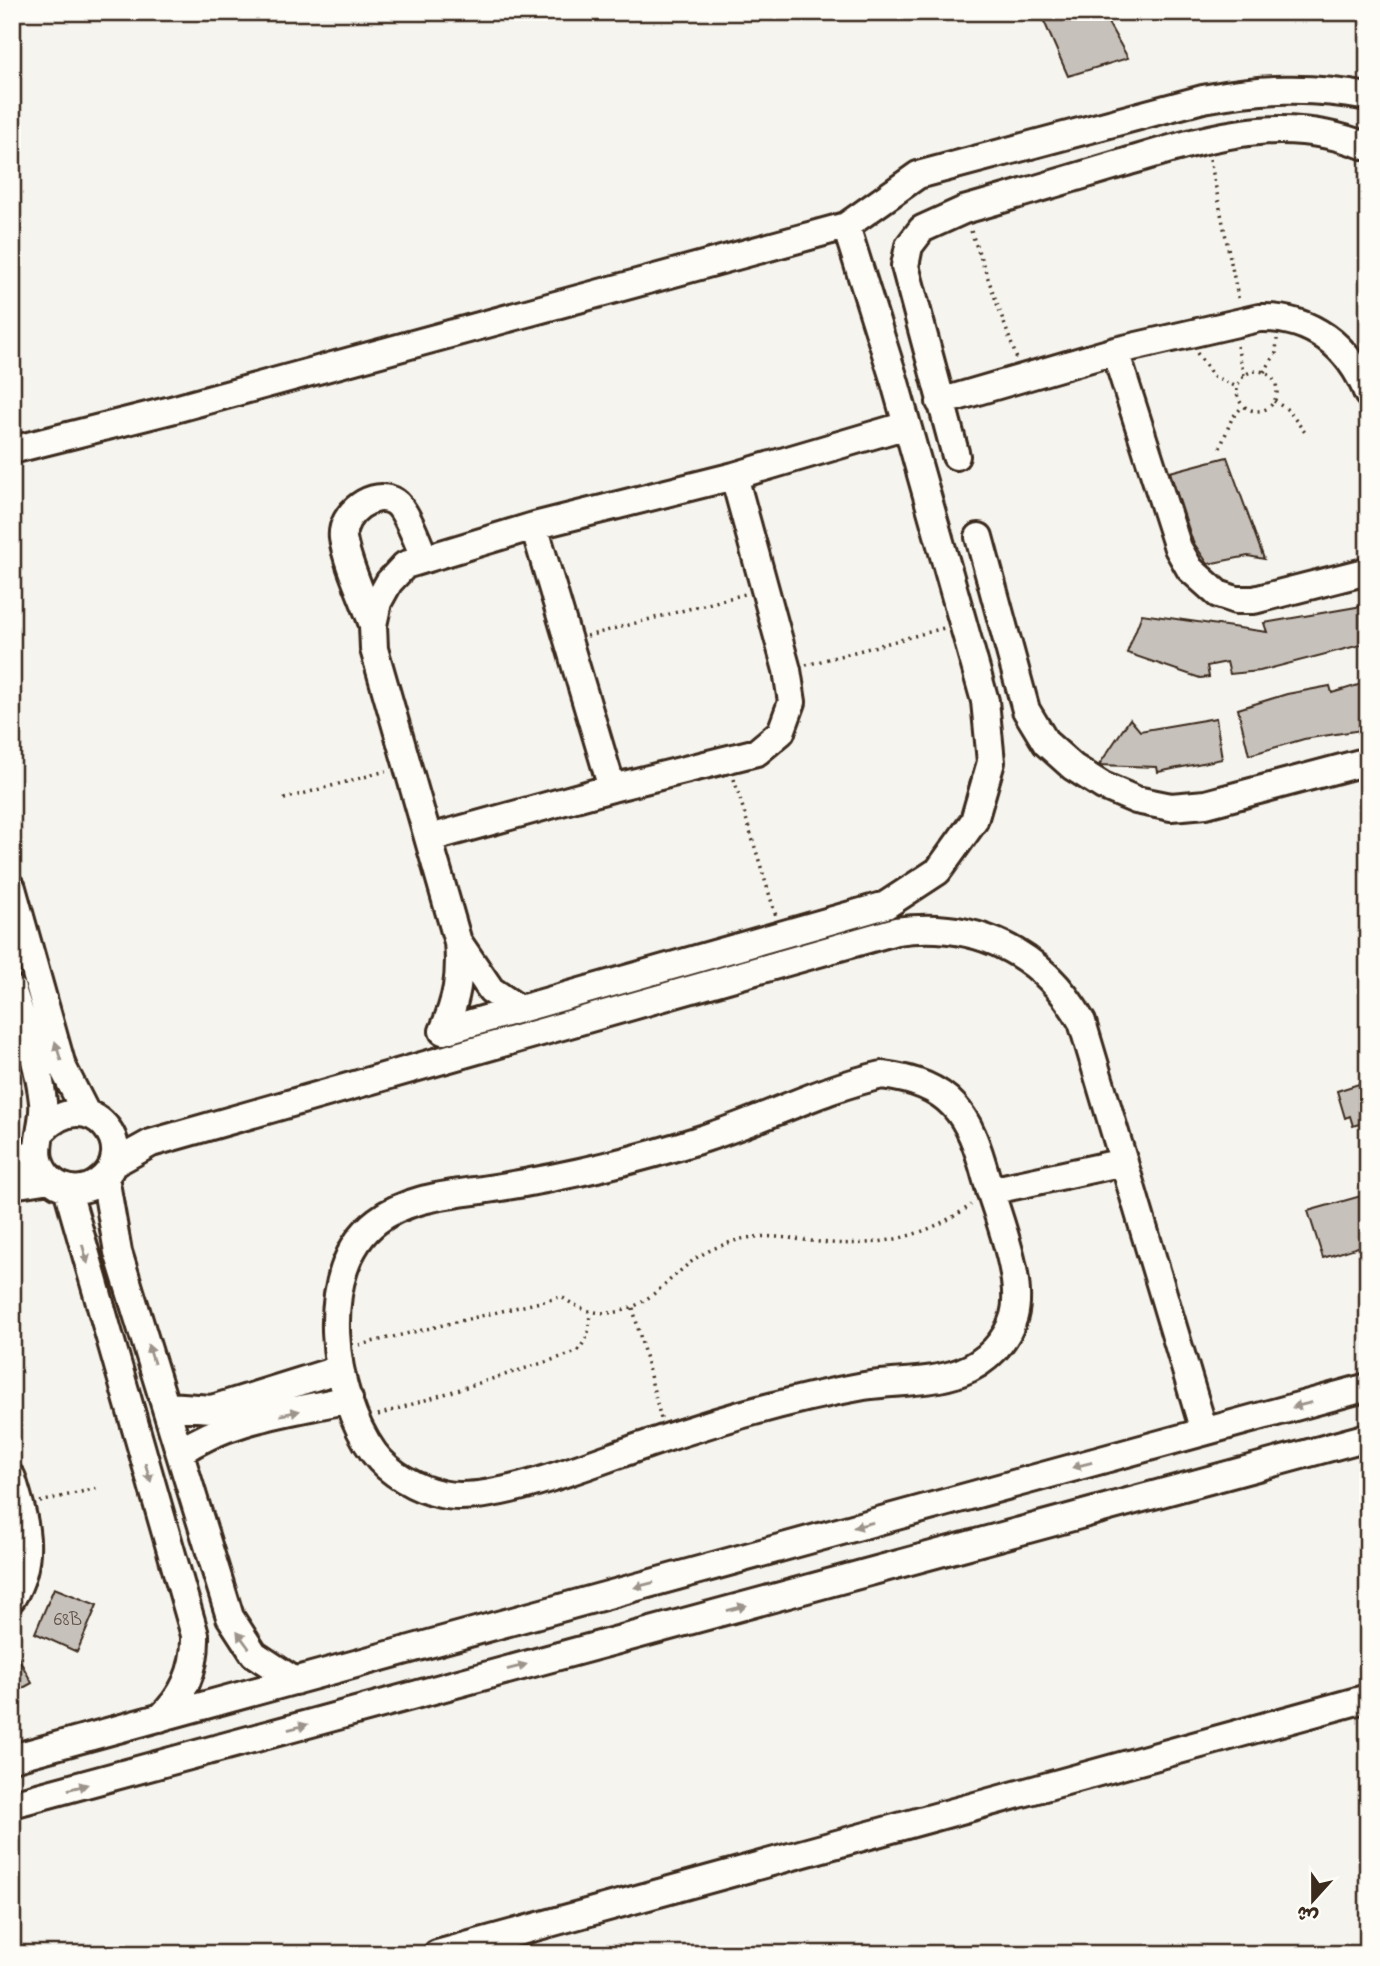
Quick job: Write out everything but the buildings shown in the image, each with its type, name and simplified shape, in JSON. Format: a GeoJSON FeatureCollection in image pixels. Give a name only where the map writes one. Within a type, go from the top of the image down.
{"type":"FeatureCollection","features":[{"type":"Feature","properties":{"kind":"street"},"geometry":{"type":"LineString","coordinates":[[12,450],[171,410],[846,226],[918,175],[939,168],[1246,90],[1291,88],[1363,93]]}},
{"type":"Feature","properties":{"kind":"street"},"geometry":{"type":"LineString","coordinates":[[956,456],[905,266],[909,246],[922,229],[964,210],[1232,133],[1286,129],[1339,138],[1368,147]]}},
{"type":"Feature","properties":{"kind":"street"},"geometry":{"type":"LineString","coordinates":[[892,194],[922,229]]}},
{"type":"Feature","properties":{"kind":"street"},"geometry":{"type":"LineString","coordinates":[[846,226],[907,425],[985,701],[991,762],[974,821],[938,871],[886,905],[443,1031],[456,1003],[461,972],[458,942],[374,649],[373,625],[378,602],[389,582],[405,565],[534,526],[734,476],[907,425]]}},
{"type":"Feature","properties":{"kind":"street"},"geometry":{"type":"LineString","coordinates":[[940,402],[1115,351],[1238,323],[1275,318],[1299,321],[1321,332],[1353,363],[1368,394]]}},
{"type":"Feature","properties":{"kind":"street"},"geometry":{"type":"LineString","coordinates":[[1115,351],[1178,548],[1202,582],[1227,597],[1254,600],[1368,571]]}},
{"type":"Feature","properties":{"kind":"street"},"geometry":{"type":"LineString","coordinates":[[430,838],[612,788],[729,761],[757,752],[781,732],[792,702],[787,670],[734,476]]}},
{"type":"Feature","properties":{"kind":"street"},"geometry":{"type":"LineString","coordinates":[[373,625],[343,538],[346,519],[353,509],[381,498],[394,501],[401,508],[425,559]]}},
{"type":"Feature","properties":{"kind":"street"},"geometry":{"type":"LineString","coordinates":[[534,526],[612,788]]}},
{"type":"Feature","properties":{"kind":"street"},"geometry":{"type":"LineString","coordinates":[[979,537],[1026,710],[1046,743],[1073,767],[1103,786],[1136,800],[1171,807],[1206,804],[1368,761]]}},
{"type":"Feature","properties":{"kind":"street"},"geometry":{"type":"LineString","coordinates":[[12,888],[62,1066],[86,1113]]}},
{"type":"Feature","properties":{"kind":"street"},"geometry":{"type":"LineString","coordinates":[[12,1185],[58,1184],[80,1189],[151,1143],[896,931],[936,928],[976,933],[1014,949],[1060,988],[1082,1021],[1204,1431]]}},
{"type":"Feature","properties":{"kind":"street"},"geometry":{"type":"LineString","coordinates":[[458,942],[491,990],[519,1009]]}},
{"type":"Feature","properties":{"kind":"street"},"geometry":{"type":"LineString","coordinates":[[12,989],[39,1076],[41,1166],[58,1184],[195,1635],[194,1660],[186,1686],[160,1718]]}},
{"type":"Feature","properties":{"kind":"street"},"geometry":{"type":"LineString","coordinates":[[882,1075],[914,1078],[942,1092],[964,1115],[977,1144],[990,1191],[1018,1294],[1014,1320],[1001,1343],[982,1362],[958,1373],[801,1399],[665,1438],[482,1496],[443,1495],[406,1481],[376,1456],[352,1411],[338,1360],[335,1317],[341,1283],[354,1252],[373,1224],[401,1205],[544,1181],[634,1159],[707,1138],[851,1082],[882,1075]]}},
{"type":"Feature","properties":{"kind":"street"},"geometry":{"type":"LineString","coordinates":[[12,1163],[40,1141],[54,1118],[69,1112],[86,1113],[99,1119],[111,1132],[115,1148],[109,1171],[118,1252],[236,1630],[267,1665],[295,1681]]}},
{"type":"Feature","properties":{"kind":"street"},"geometry":{"type":"LineString","coordinates":[[990,1191],[1124,1162]]}},
{"type":"Feature","properties":{"kind":"street"},"geometry":{"type":"LineString","coordinates":[[168,1406],[212,1409],[338,1360]]}},
{"type":"Feature","properties":{"kind":"street"},"geometry":{"type":"LineString","coordinates":[[12,1758],[1368,1387]]}},
{"type":"Feature","properties":{"kind":"street"},"geometry":{"type":"LineString","coordinates":[[180,1452],[198,1440],[230,1426],[352,1411]]}},
{"type":"Feature","properties":{"kind":"street"},"geometry":{"type":"LineString","coordinates":[[12,1804],[1368,1437]]}},
{"type":"Feature","properties":{"kind":"street"},"geometry":{"type":"LineString","coordinates":[[12,1478],[28,1539],[27,1563],[12,1598]]}},
{"type":"Feature","properties":{"kind":"street"},"geometry":{"type":"LineString","coordinates":[[438,1954],[1368,1698]]}},
{"type":"Feature","properties":{"kind":"path"},"geometry":{"type":"LineString","coordinates":[[1206,139],[1238,323],[1244,375],[1237,387],[1243,406]]}},
{"type":"Feature","properties":{"kind":"path"},"geometry":{"type":"LineString","coordinates":[[964,210],[1024,377]]}},
{"type":"Feature","properties":{"kind":"path"},"geometry":{"type":"LineString","coordinates":[[1264,372],[1276,352],[1275,318]]}},
{"type":"Feature","properties":{"kind":"path"},"geometry":{"type":"LineString","coordinates":[[1185,335],[1213,376],[1237,387]]}},
{"type":"Feature","properties":{"kind":"path"},"geometry":{"type":"LineString","coordinates":[[1243,406],[1256,411],[1264,410],[1275,401],[1278,388],[1271,375],[1264,372],[1257,370],[1244,375]]}},
{"type":"Feature","properties":{"kind":"path"},"geometry":{"type":"LineString","coordinates":[[1275,401],[1288,410],[1307,435]]}},
{"type":"Feature","properties":{"kind":"path"},"geometry":{"type":"LineString","coordinates":[[1220,448],[1231,418],[1243,406]]}},
{"type":"Feature","properties":{"kind":"path"},"geometry":{"type":"LineString","coordinates":[[568,641],[765,589]]}},
{"type":"Feature","properties":{"kind":"path"},"geometry":{"type":"LineString","coordinates":[[787,670],[963,623]]}},
{"type":"Feature","properties":{"kind":"path"},"geometry":{"type":"LineString","coordinates":[[729,761],[782,934]]}},
{"type":"Feature","properties":{"kind":"path"},"geometry":{"type":"LineString","coordinates":[[284,799],[409,765]]}},
{"type":"Feature","properties":{"kind":"path"},"geometry":{"type":"LineString","coordinates":[[338,1360],[561,1297],[589,1311],[611,1313],[633,1308],[651,1298],[698,1257],[736,1241],[777,1235],[866,1245],[912,1237],[955,1216],[990,1191]]}},
{"type":"Feature","properties":{"kind":"path"},"geometry":{"type":"LineString","coordinates":[[633,1308],[665,1438]]}},
{"type":"Feature","properties":{"kind":"path"},"geometry":{"type":"LineString","coordinates":[[352,1411],[570,1355],[587,1340],[591,1326],[589,1311]]}},
{"type":"Feature","properties":{"kind":"path"},"geometry":{"type":"LineString","coordinates":[[21,1507],[102,1487]]}}]}
